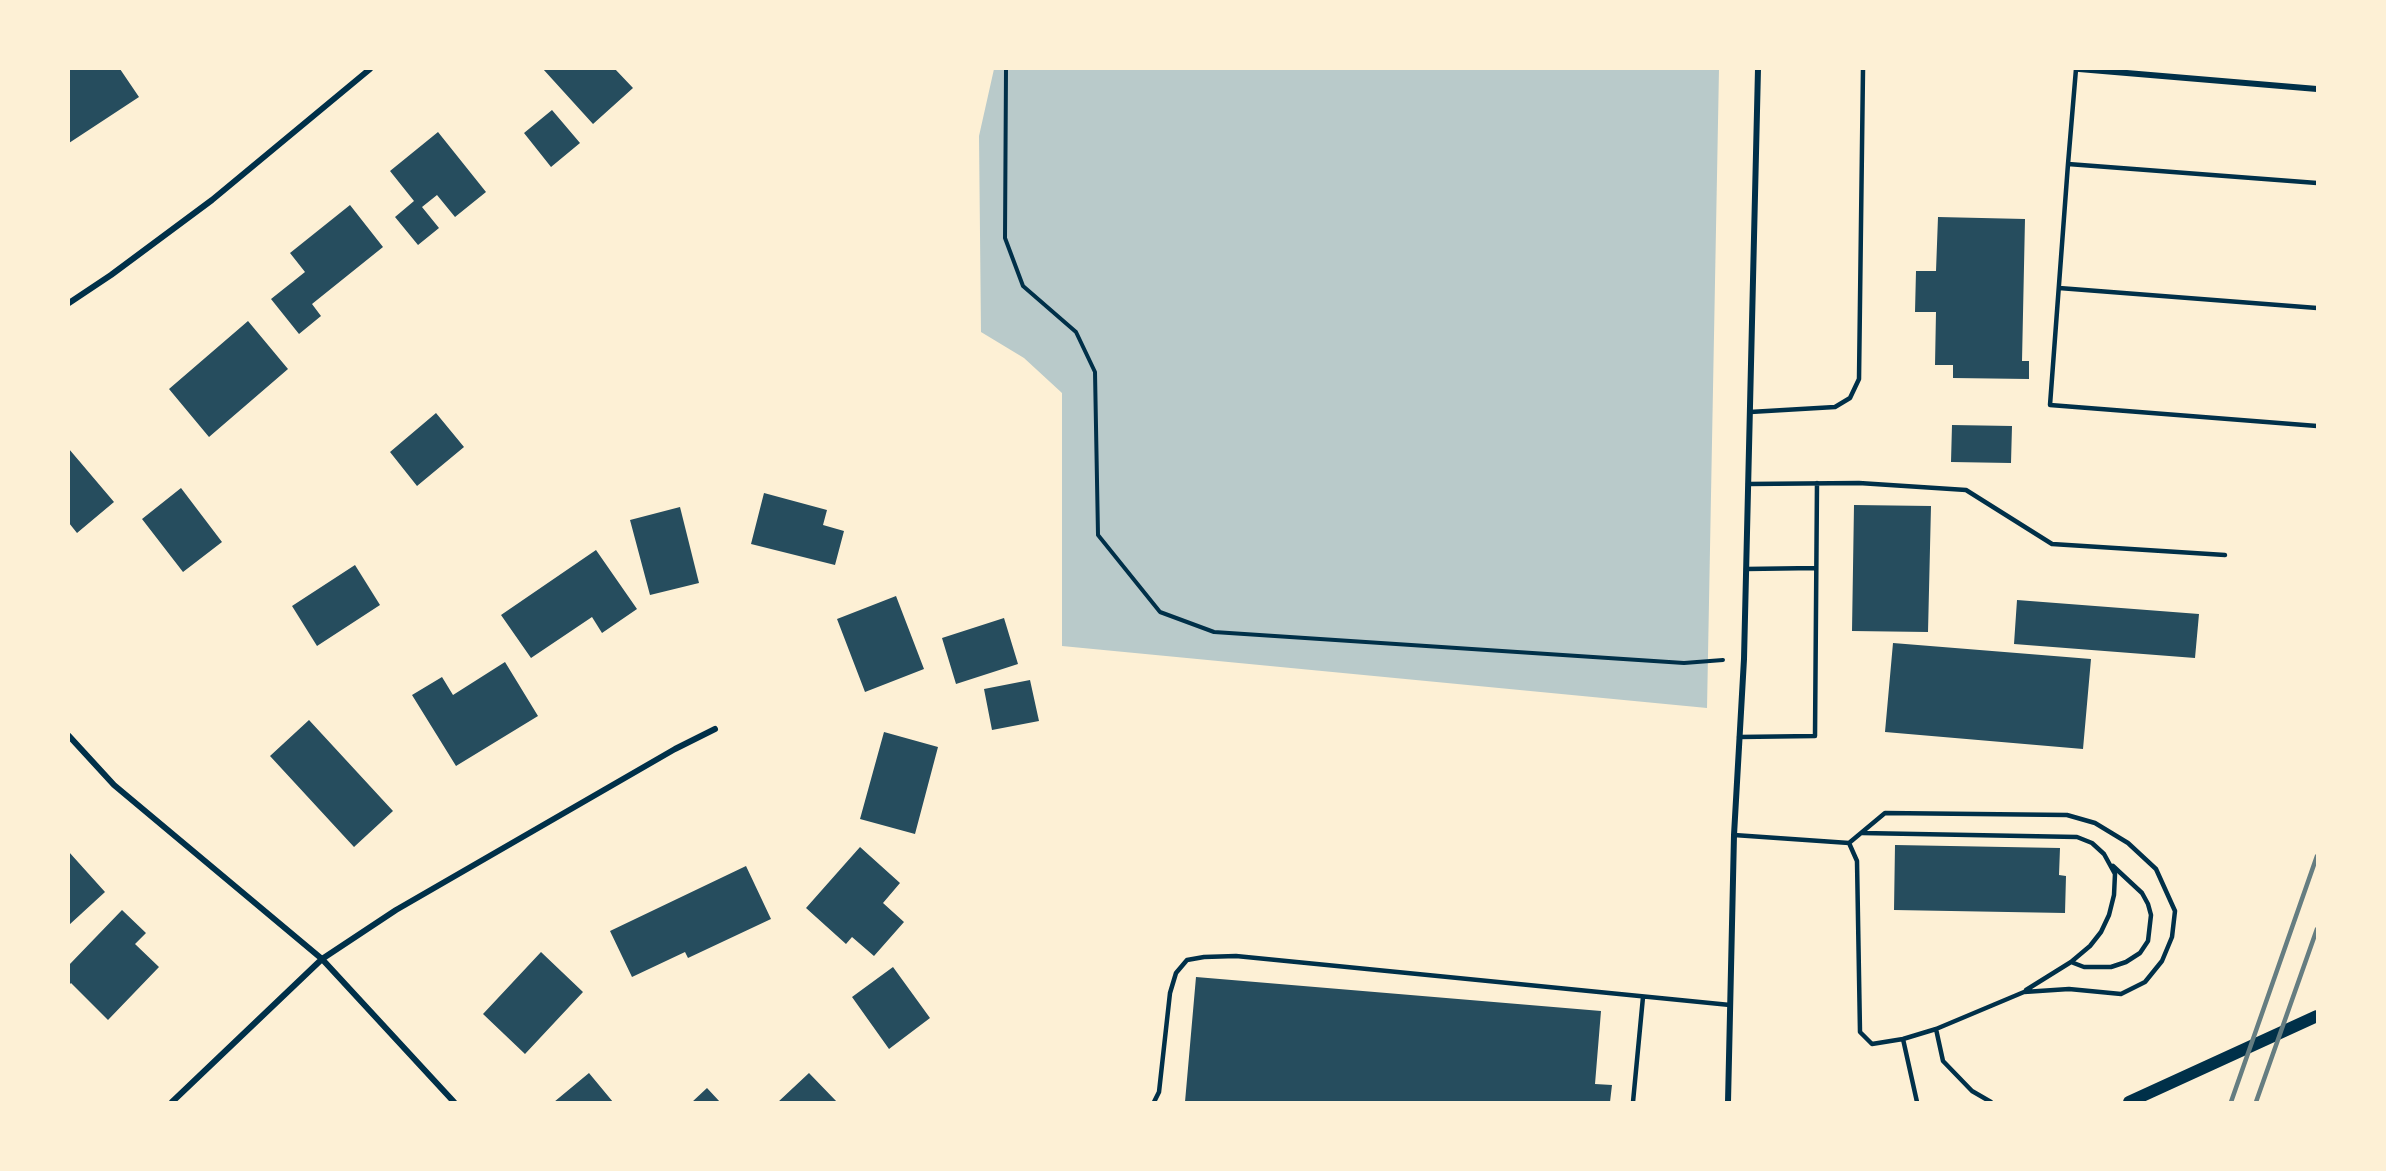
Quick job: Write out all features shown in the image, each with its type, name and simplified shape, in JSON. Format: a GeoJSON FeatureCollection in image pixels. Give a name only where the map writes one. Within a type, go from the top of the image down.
{"type":"FeatureCollection","features":[{"type":"Feature","properties":{"kind":"main road"},"geometry":{"type":"LineString","coordinates":[[2129,1102],[2317,1016]]}},
{"type":"Feature","properties":{"kind":"street"},"geometry":{"type":"LineString","coordinates":[[69,303],[111,275],[212,200],[370,69]]}},
{"type":"Feature","properties":{"kind":"street"},"geometry":{"type":"LineString","coordinates":[[1728,1102],[1734,835],[1744,659],[1758,69]]}},
{"type":"Feature","properties":{"kind":"street"},"geometry":{"type":"LineString","coordinates":[[2077,69],[2317,89]]}},
{"type":"Feature","properties":{"kind":"street"},"geometry":{"type":"LineString","coordinates":[[172,1102],[322,959],[396,910],[715,729]]}},
{"type":"Feature","properties":{"kind":"street"},"geometry":{"type":"LineString","coordinates":[[69,736],[114,785],[322,959],[453,1102]]}},
{"type":"Feature","properties":{"kind":"lane"},"geometry":{"type":"LineString","coordinates":[[1750,412],[1835,406],[1850,398],[1859,379],[1863,69]]}},
{"type":"Feature","properties":{"kind":"lane"},"geometry":{"type":"LineString","coordinates":[[2077,69],[2049,405],[2317,426]]}},
{"type":"Feature","properties":{"kind":"lane"},"geometry":{"type":"LineString","coordinates":[[2068,164],[2317,183]]}},
{"type":"Feature","properties":{"kind":"lane"},"geometry":{"type":"LineString","coordinates":[[2059,288],[2317,308]]}},
{"type":"Feature","properties":{"kind":"lane"},"geometry":{"type":"LineString","coordinates":[[1739,738],[1815,736],[1817,483]]}},
{"type":"Feature","properties":{"kind":"lane"},"geometry":{"type":"LineString","coordinates":[[1748,484],[1859,483],[1966,490],[2052,544],[2225,555]]}},
{"type":"Feature","properties":{"kind":"lane"},"geometry":{"type":"LineString","coordinates":[[1746,569],[1816,568]]}},
{"type":"Feature","properties":{"kind":"lane"},"geometry":{"type":"LineString","coordinates":[[1734,835],[1849,843],[1885,813],[2067,815],[2095,823],[2128,843],[2156,869],[2175,911],[2172,937],[2162,962],[2145,982],[2121,994],[2069,989],[2024,992]]}},
{"type":"Feature","properties":{"kind":"lane"},"geometry":{"type":"LineString","coordinates":[[1849,843],[1857,861],[1860,1032],[1872,1044],[1903,1039],[1936,1029],[2024,992],[2071,962],[2090,946],[2109,915],[2114,895],[2115,874],[2104,854],[2092,843],[2077,837],[1861,833]]}},
{"type":"Feature","properties":{"kind":"lane"},"geometry":{"type":"LineString","coordinates":[[2071,962],[2097,968],[2111,967],[2126,962],[2140,953],[2148,941],[2151,915],[2148,904],[2142,893],[2110,864]]}},
{"type":"Feature","properties":{"kind":"lane"},"geometry":{"type":"LineString","coordinates":[[1155,1102],[1159,1092],[1170,993],[1176,973],[1187,960],[1204,957],[1236,956],[1730,1005]]}},
{"type":"Feature","properties":{"kind":"lane"},"geometry":{"type":"LineString","coordinates":[[1634,1102],[1643,997]]}},
{"type":"Feature","properties":{"kind":"lane"},"geometry":{"type":"LineString","coordinates":[[1936,1029],[1943,1060],[1972,1091],[1991,1102]]}},
{"type":"Feature","properties":{"kind":"lane"},"geometry":{"type":"LineString","coordinates":[[1903,1039],[1917,1102]]}},
{"type":"Feature","properties":{"kind":"path"},"geometry":{"type":"LineString","coordinates":[[1006,69],[1005,238],[1023,286],[1076,333],[1095,372],[1098,535],[1160,612],[1215,632],[1684,663],[1744,659]]}},
{"type":"Feature","properties":{"kind":"shaded area"},"geometry":{"type":"Polygon","coordinates":[[[994,69],[1719,69],[1707,708],[1062,646],[1062,393],[1024,358],[981,332],[979,136],[994,69]]]}},
{"type":"Feature","properties":{"kind":"building"},"geometry":{"type":"Polygon","coordinates":[[[69,69],[120,69],[139,97],[69,143],[69,69]]]}},
{"type":"Feature","properties":{"kind":"building"},"geometry":{"type":"Polygon","coordinates":[[[543,69],[615,69],[633,88],[593,124],[543,69]]]}},
{"type":"Feature","properties":{"kind":"building"},"geometry":{"type":"Polygon","coordinates":[[[552,110],[580,143],[551,167],[524,133],[552,110]]]}},
{"type":"Feature","properties":{"kind":"building"},"geometry":{"type":"Polygon","coordinates":[[[438,132],[486,192],[455,217],[437,195],[422,207],[439,228],[418,245],[395,217],[414,201],[390,171],[438,132]]]}},
{"type":"Feature","properties":{"kind":"building"},"geometry":{"type":"Polygon","coordinates":[[[350,205],[383,247],[312,304],[321,316],[299,334],[271,299],[305,272],[290,253],[350,205]]]}},
{"type":"Feature","properties":{"kind":"building"},"geometry":{"type":"Polygon","coordinates":[[[1938,217],[2025,219],[2022,361],[2029,361],[2029,379],[1953,378],[1953,365],[1935,365],[1936,312],[1915,312],[1916,271],[1936,271],[1938,217]]]}},
{"type":"Feature","properties":{"kind":"building"},"geometry":{"type":"Polygon","coordinates":[[[248,321],[288,369],[209,437],[169,389],[248,321]]]}},
{"type":"Feature","properties":{"kind":"building"},"geometry":{"type":"Polygon","coordinates":[[[436,413],[464,447],[417,486],[390,452],[436,413]]]}},
{"type":"Feature","properties":{"kind":"building"},"geometry":{"type":"Polygon","coordinates":[[[1952,425],[2012,426],[2011,463],[1951,462],[1952,425]]]}},
{"type":"Feature","properties":{"kind":"building"},"geometry":{"type":"Polygon","coordinates":[[[69,449],[114,502],[77,533],[69,523],[69,449]]]}},
{"type":"Feature","properties":{"kind":"building"},"geometry":{"type":"Polygon","coordinates":[[[181,488],[222,542],[183,572],[142,519],[181,488]]]}},
{"type":"Feature","properties":{"kind":"building"},"geometry":{"type":"Polygon","coordinates":[[[764,493],[827,510],[823,525],[844,531],[835,565],[751,544],[764,493]]]}},
{"type":"Feature","properties":{"kind":"building"},"geometry":{"type":"Polygon","coordinates":[[[1854,505],[1931,506],[1928,632],[1852,631],[1854,505]]]}},
{"type":"Feature","properties":{"kind":"building"},"geometry":{"type":"Polygon","coordinates":[[[680,507],[699,583],[650,595],[630,520],[680,507]]]}},
{"type":"Feature","properties":{"kind":"building"},"geometry":{"type":"Polygon","coordinates":[[[596,550],[637,609],[602,633],[592,617],[531,658],[501,615],[596,550]]]}},
{"type":"Feature","properties":{"kind":"building"},"geometry":{"type":"Polygon","coordinates":[[[355,565],[380,605],[317,646],[292,606],[355,565]]]}},
{"type":"Feature","properties":{"kind":"building"},"geometry":{"type":"Polygon","coordinates":[[[896,596],[924,669],[865,692],[837,619],[896,596]]]}},
{"type":"Feature","properties":{"kind":"building"},"geometry":{"type":"Polygon","coordinates":[[[2017,600],[2199,614],[2195,658],[2014,644],[2017,600]]]}},
{"type":"Feature","properties":{"kind":"building"},"geometry":{"type":"Polygon","coordinates":[[[1004,618],[1018,664],[956,684],[942,638],[1004,618]]]}},
{"type":"Feature","properties":{"kind":"building"},"geometry":{"type":"Polygon","coordinates":[[[1893,643],[2091,659],[2083,749],[1885,732],[1893,643]]]}},
{"type":"Feature","properties":{"kind":"building"},"geometry":{"type":"Polygon","coordinates":[[[505,662],[538,716],[456,766],[412,695],[442,677],[453,695],[505,662]]]}},
{"type":"Feature","properties":{"kind":"building"},"geometry":{"type":"Polygon","coordinates":[[[1030,680],[1039,721],[992,730],[984,689],[1030,680]]]}},
{"type":"Feature","properties":{"kind":"building"},"geometry":{"type":"Polygon","coordinates":[[[309,720],[393,811],[354,847],[270,756],[309,720]]]}},
{"type":"Feature","properties":{"kind":"building"},"geometry":{"type":"Polygon","coordinates":[[[884,732],[938,747],[915,834],[860,819],[884,732]]]}},
{"type":"Feature","properties":{"kind":"building"},"geometry":{"type":"Polygon","coordinates":[[[1895,845],[2060,848],[2059,875],[2066,876],[2065,913],[1894,910],[1895,845]]]}},
{"type":"Feature","properties":{"kind":"building"},"geometry":{"type":"Polygon","coordinates":[[[860,847],[900,883],[883,903],[904,922],[874,956],[852,937],[846,944],[806,908],[860,847]]]}},
{"type":"Feature","properties":{"kind":"building"},"geometry":{"type":"Polygon","coordinates":[[[69,852],[105,892],[69,925],[69,852]]]}},
{"type":"Feature","properties":{"kind":"building"},"geometry":{"type":"Polygon","coordinates":[[[746,866],[771,919],[688,958],[685,952],[632,977],[610,931],[746,866]]]}},
{"type":"Feature","properties":{"kind":"building"},"geometry":{"type":"Polygon","coordinates":[[[122,910],[146,933],[135,944],[159,967],[108,1020],[71,983],[69,985],[69,965],[122,910]]]}},
{"type":"Feature","properties":{"kind":"building"},"geometry":{"type":"Polygon","coordinates":[[[541,952],[583,992],[525,1054],[483,1014],[541,952]]]}},
{"type":"Feature","properties":{"kind":"building"},"geometry":{"type":"Polygon","coordinates":[[[893,967],[930,1018],[889,1049],[852,997],[893,967]]]}},
{"type":"Feature","properties":{"kind":"building"},"geometry":{"type":"Polygon","coordinates":[[[1196,977],[1601,1011],[1595,1084],[1612,1085],[1610,1102],[1185,1102],[1196,977]]]}},
{"type":"Feature","properties":{"kind":"building"},"geometry":{"type":"Polygon","coordinates":[[[589,1073],[613,1102],[554,1102],[589,1073]]]}},
{"type":"Feature","properties":{"kind":"building"},"geometry":{"type":"Polygon","coordinates":[[[809,1073],[837,1102],[778,1102],[809,1073]]]}},
{"type":"Feature","properties":{"kind":"building"},"geometry":{"type":"Polygon","coordinates":[[[707,1088],[720,1102],[692,1102],[707,1088]]]}},
{"type":"Feature","properties":{"kind":"railway"},"geometry":{"type":"LineString","coordinates":[[2231,1102],[2317,856]]}},
{"type":"Feature","properties":{"kind":"railway"},"geometry":{"type":"LineString","coordinates":[[2256,1102],[2317,929]]}}]}
